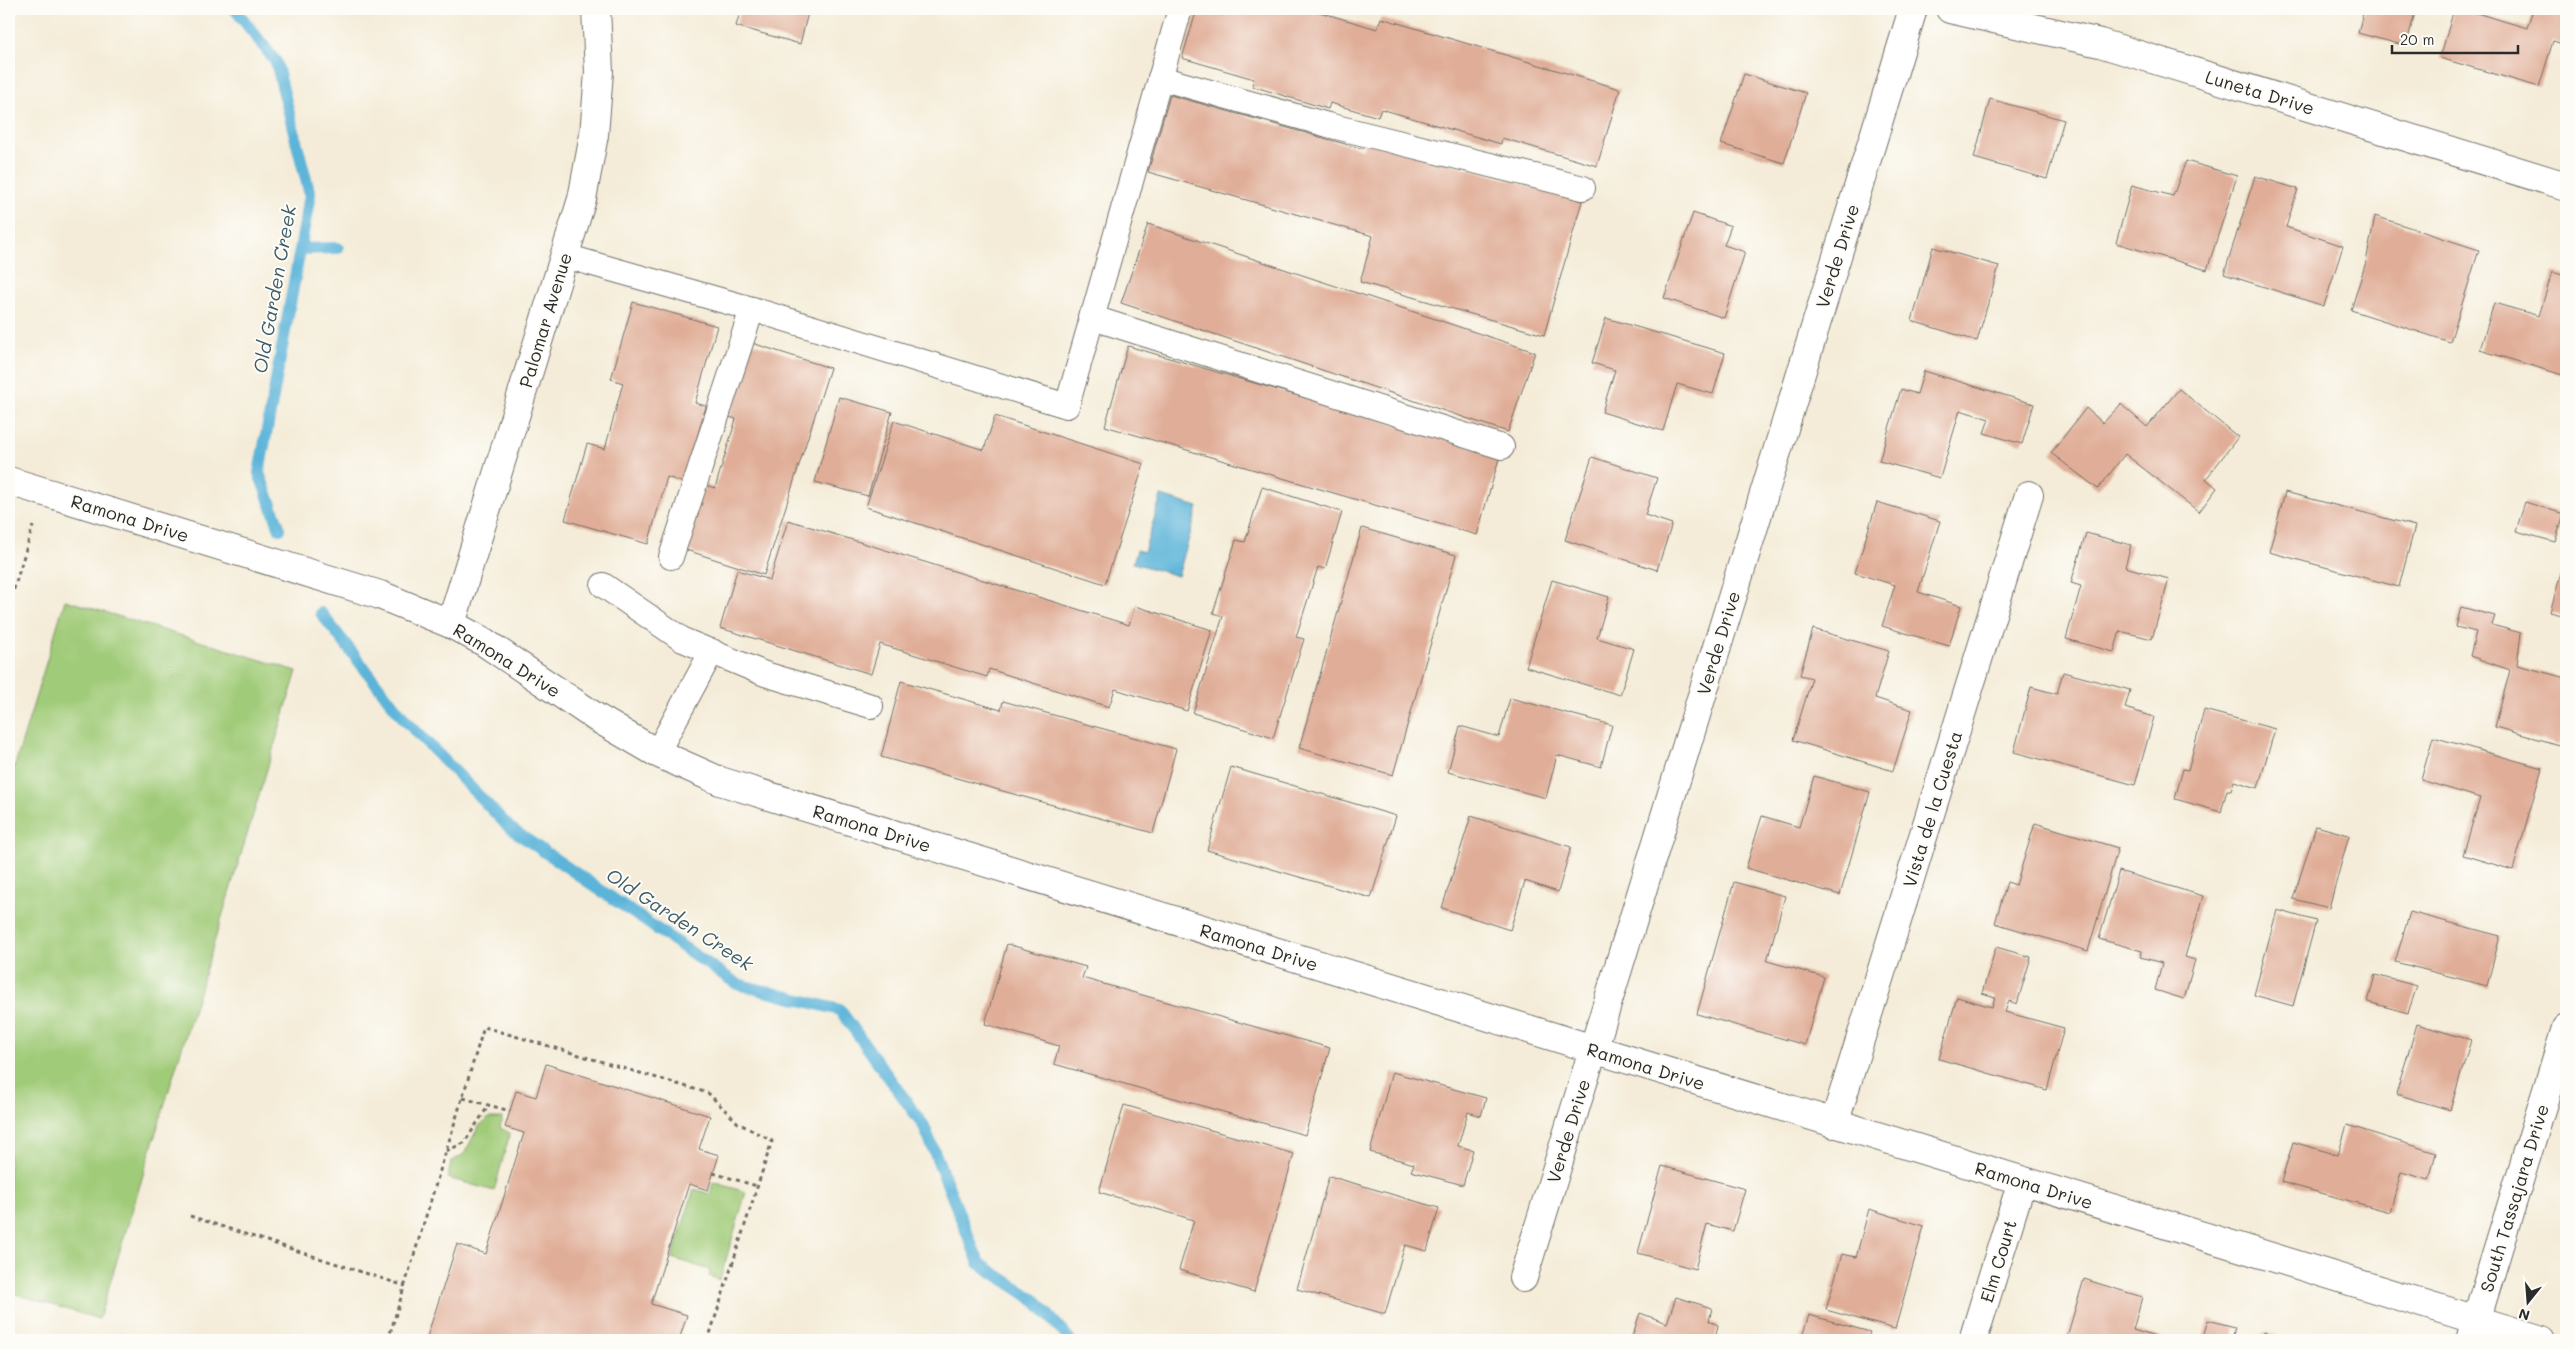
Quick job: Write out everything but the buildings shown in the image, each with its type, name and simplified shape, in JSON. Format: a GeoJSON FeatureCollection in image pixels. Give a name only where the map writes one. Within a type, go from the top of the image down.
{"type":"FeatureCollection","features":[{"type":"Feature","properties":{"kind":"street","name":"Palomar Avenue"},"geometry":{"type":"LineString","coordinates":[[451,624],[582,199],[594,135],[599,72],[596,9]]}},
{"type":"Feature","properties":{"kind":"street","name":"Verde Drive"},"geometry":{"type":"LineString","coordinates":[[1523,1278],[1913,9]]}},
{"type":"Feature","properties":{"kind":"street","name":"Luneta Drive"},"geometry":{"type":"LineString","coordinates":[[1950,9],[2100,43],[2566,186]]}},
{"type":"Feature","properties":{"kind":"street","name":"Ramona Drive"},"geometry":{"type":"LineString","coordinates":[[9,481],[380,596],[451,624],[484,642],[598,718],[657,753],[720,781],[2022,1181],[2473,1330],[2542,1340]]}},
{"type":"Feature","properties":{"kind":"street","name":"Vista de la Cuesta"},"geometry":{"type":"LineString","coordinates":[[1834,1124],[2029,495]]}},
{"type":"Feature","properties":{"kind":"street","name":"South Tassajara Drive"},"geometry":{"type":"LineString","coordinates":[[2473,1330],[2566,1028]]}},
{"type":"Feature","properties":{"kind":"street","name":"Elm Court"},"geometry":{"type":"LineString","coordinates":[[1973,1340],[2022,1181]]}},
{"type":"Feature","properties":{"kind":"lane"},"geometry":{"type":"LineString","coordinates":[[565,256],[752,309],[1067,406],[1090,317],[1180,9]]}},
{"type":"Feature","properties":{"kind":"lane"},"geometry":{"type":"LineString","coordinates":[[1160,78],[1328,125],[1583,188]]}},
{"type":"Feature","properties":{"kind":"lane"},"geometry":{"type":"LineString","coordinates":[[671,557],[752,309]]}},
{"type":"Feature","properties":{"kind":"lane"},"geometry":{"type":"LineString","coordinates":[[1090,317],[1502,447]]}},
{"type":"Feature","properties":{"kind":"lane"},"geometry":{"type":"LineString","coordinates":[[603,585],[683,640],[765,674],[871,706]]}},
{"type":"Feature","properties":{"kind":"lane"},"geometry":{"type":"LineString","coordinates":[[657,753],[712,652]]}},
{"type":"Feature","properties":{"kind":"path"},"geometry":{"type":"LineString","coordinates":[[9,605],[44,492]]}},
{"type":"Feature","properties":{"kind":"path"},"geometry":{"type":"LineString","coordinates":[[388,1340],[484,1027],[708,1093],[738,1123],[772,1141],[708,1340]]}},
{"type":"Feature","properties":{"kind":"path"},"geometry":{"type":"LineString","coordinates":[[463,1098],[510,1111]]}},
{"type":"Feature","properties":{"kind":"path"},"geometry":{"type":"LineString","coordinates":[[446,1151],[464,1143],[489,1105]]}},
{"type":"Feature","properties":{"kind":"path"},"geometry":{"type":"LineString","coordinates":[[713,1173],[757,1186]]}},
{"type":"Feature","properties":{"kind":"path"},"geometry":{"type":"LineString","coordinates":[[190,1216],[405,1286]]}},
{"type":"Feature","properties":{"kind":"green space"},"geometry":{"type":"Polygon","coordinates":[[[65,600],[297,671],[99,1319],[9,1292],[9,785],[65,600]]]}},
{"type":"Feature","properties":{"kind":"green space"},"geometry":{"type":"Polygon","coordinates":[[[489,1118],[502,1118],[500,1128],[510,1133],[494,1191],[448,1178],[451,1162],[464,1154],[479,1126],[489,1118]]]}},
{"type":"Feature","properties":{"kind":"green space"},"geometry":{"type":"Polygon","coordinates":[[[713,1182],[746,1192],[720,1280],[709,1276],[710,1270],[672,1258],[694,1189],[710,1194],[713,1182]]]}},
{"type":"Feature","properties":{"kind":"water"},"geometry":{"type":"Polygon","coordinates":[[[1161,496],[1198,507],[1178,576],[1133,563],[1137,550],[1144,552],[1161,496]]]}},
{"type":"Feature","properties":{"kind":"waterway","name":"Old Garden Creek"},"geometry":{"type":"LineString","coordinates":[[235,9],[276,62],[310,195],[259,473],[280,529]]}},
{"type":"Feature","properties":{"kind":"waterway"},"geometry":{"type":"LineString","coordinates":[[301,249],[338,248]]}},
{"type":"Feature","properties":{"kind":"waterway","name":"Old Garden Creek"},"geometry":{"type":"LineString","coordinates":[[321,613],[405,720],[510,828],[737,984],[840,1010],[924,1126],[979,1263],[1036,1301],[1070,1340]]}}]}
